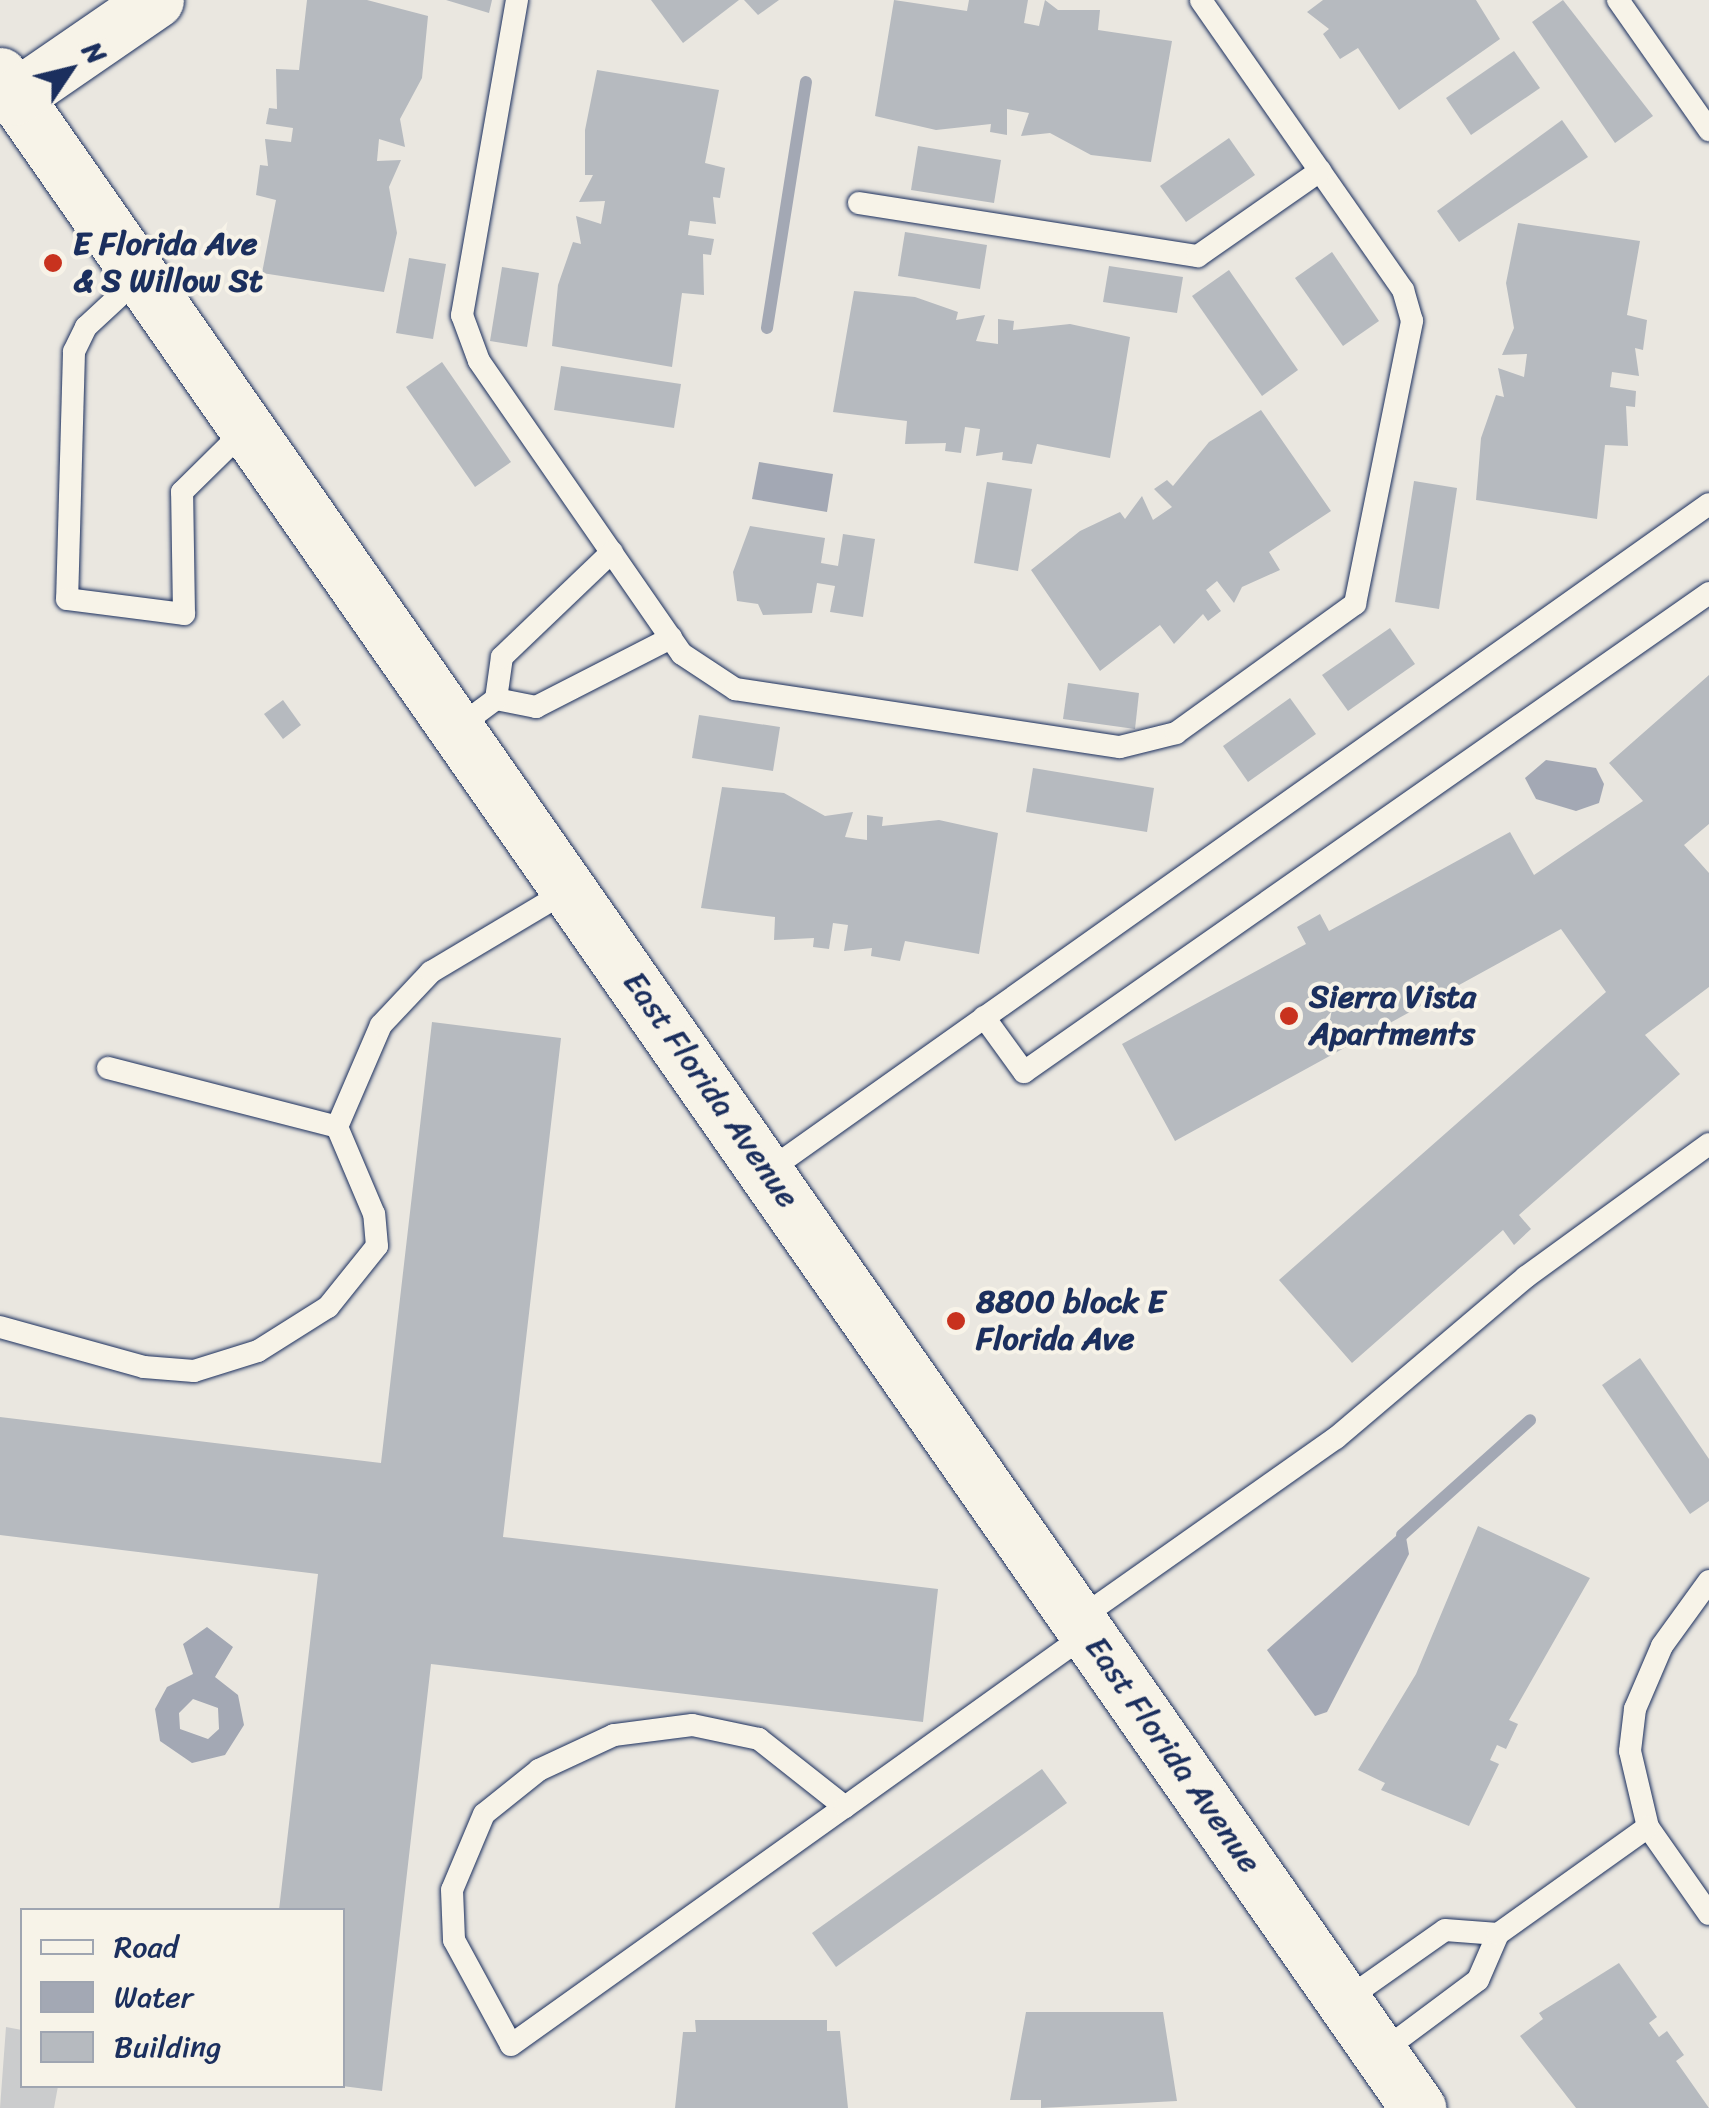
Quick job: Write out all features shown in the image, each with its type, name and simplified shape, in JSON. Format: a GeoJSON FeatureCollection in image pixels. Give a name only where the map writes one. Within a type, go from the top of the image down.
{"type":"FeatureCollection","features":[{"type":"Feature","properties":{"kind":"main road"},"geometry":{"type":"LineString","coordinates":[[5,93],[156,0]]}},
{"type":"Feature","properties":{"kind":"main road","name":"East Florida Avenue"},"geometry":{"type":"LineString","coordinates":[[5,93],[141,276],[247,428],[476,713],[570,890],[1418,2108]]}},
{"type":"Feature","properties":{"kind":"lane"},"geometry":{"type":"LineString","coordinates":[[517,0],[462,315],[479,360],[671,638],[735,688],[1120,747],[1176,733],[1347,616],[1365,588],[1412,320],[1403,290],[1201,0]]}},
{"type":"Feature","properties":{"kind":"lane"},"geometry":{"type":"LineString","coordinates":[[1618,0],[1709,130]]}},
{"type":"Feature","properties":{"kind":"lane"},"geometry":{"type":"LineString","coordinates":[[859,203],[1198,256],[1320,171]]}},
{"type":"Feature","properties":{"kind":"lane"},"geometry":{"type":"LineString","coordinates":[[141,276],[86,327],[74,352],[67,599],[184,614],[182,492],[247,428]]}},
{"type":"Feature","properties":{"kind":"lane"},"geometry":{"type":"LineString","coordinates":[[768,1171],[1709,504]]}},
{"type":"Feature","properties":{"kind":"lane"},"geometry":{"type":"LineString","coordinates":[[476,713],[502,656],[612,552]]}},
{"type":"Feature","properties":{"kind":"lane"},"geometry":{"type":"LineString","coordinates":[[984,1017],[1024,1072],[1709,593]]}},
{"type":"Feature","properties":{"kind":"lane"},"geometry":{"type":"LineString","coordinates":[[476,713],[536,707],[671,638]]}},
{"type":"Feature","properties":{"kind":"lane"},"geometry":{"type":"LineString","coordinates":[[0,1327],[174,1371],[226,1363],[287,1335],[352,1287],[377,1246],[374,1214],[338,1127],[390,1010],[460,952],[570,890]]}},
{"type":"Feature","properties":{"kind":"lane"},"geometry":{"type":"LineString","coordinates":[[108,1068],[338,1127]]}},
{"type":"Feature","properties":{"kind":"lane"},"geometry":{"type":"LineString","coordinates":[[845,1807],[789,1756],[729,1731],[659,1726],[592,1742],[500,1799],[471,1835],[452,1890],[460,1955],[510,2045],[845,1807],[1336,1438],[1535,1270],[1709,1144]]}},
{"type":"Feature","properties":{"kind":"lane"},"geometry":{"type":"LineString","coordinates":[[1709,1581],[1662,1646],[1635,1709],[1631,1774],[1648,1827],[1709,1914]]}},
{"type":"Feature","properties":{"kind":"lane"},"geometry":{"type":"LineString","coordinates":[[1380,2053],[1478,1980],[1498,1934],[1648,1827]]}},
{"type":"Feature","properties":{"kind":"lane"},"geometry":{"type":"LineString","coordinates":[[1344,2001],[1445,1930],[1498,1934]]}},
{"type":"Feature","properties":{"kind":"shaded area"},"geometry":{"type":"Polygon","coordinates":[[[6,2027],[20,2030],[20,2088],[58,2088],[54,2108],[0,2108],[6,2027]]]}},
{"type":"Feature","properties":{"kind":"water"},"geometry":{"type":"Polygon","coordinates":[[[759,462],[833,474],[827,512],[752,499],[759,462]]]}},
{"type":"Feature","properties":{"kind":"water"},"geometry":{"type":"Polygon","coordinates":[[[1546,760],[1596,768],[1604,784],[1599,803],[1576,811],[1536,799],[1525,778],[1546,760]]]}},
{"type":"Feature","properties":{"kind":"water"},"geometry":{"type":"Polygon","coordinates":[[[1396,1536],[1406,1537],[1409,1554],[1327,1712],[1315,1716],[1267,1650],[1396,1536]]]}},
{"type":"Feature","properties":{"kind":"water"},"geometry":{"type":"Polygon","coordinates":[[[207,1627],[233,1647],[215,1677],[238,1695],[244,1725],[225,1755],[192,1763],[160,1741],[155,1709],[167,1687],[193,1674],[183,1644],[207,1627]],[[193,1699],[179,1713],[180,1729],[208,1739],[219,1729],[218,1708],[193,1699]]]}},
{"type":"Feature","properties":{"kind":"building"},"geometry":{"type":"Polygon","coordinates":[[[307,0],[367,0],[428,16],[422,78],[400,119],[405,147],[379,139],[377,161],[401,160],[389,187],[397,233],[384,292],[262,273],[276,200],[256,195],[260,165],[268,166],[265,139],[291,142],[293,128],[266,124],[269,108],[277,109],[276,69],[299,70],[307,0]]]}},
{"type":"Feature","properties":{"kind":"building"},"geometry":{"type":"Polygon","coordinates":[[[446,0],[492,0],[489,13],[446,0]]]}},
{"type":"Feature","properties":{"kind":"building"},"geometry":{"type":"Polygon","coordinates":[[[651,0],[739,0],[683,43],[651,0]]]}},
{"type":"Feature","properties":{"kind":"building"},"geometry":{"type":"Polygon","coordinates":[[[744,0],[779,0],[758,15],[744,0]]]}},
{"type":"Feature","properties":{"kind":"building"},"geometry":{"type":"Polygon","coordinates":[[[894,0],[967,11],[969,0],[1028,0],[1024,23],[1039,26],[1045,0],[1058,10],[1100,10],[1098,30],[1172,41],[1151,162],[1091,155],[1050,133],[1021,136],[1029,113],[1007,109],[1007,135],[990,132],[991,124],[936,130],[875,116],[894,0]]]}},
{"type":"Feature","properties":{"kind":"building"},"geometry":{"type":"Polygon","coordinates":[[[1323,0],[1476,0],[1500,39],[1399,110],[1358,48],[1340,59],[1323,34],[1329,29],[1307,12],[1323,0]]]}},
{"type":"Feature","properties":{"kind":"building"},"geometry":{"type":"Polygon","coordinates":[[[1563,0],[1653,116],[1615,143],[1532,22],[1563,0]]]}},
{"type":"Feature","properties":{"kind":"building"},"geometry":{"type":"Polygon","coordinates":[[[1514,51],[1540,88],[1471,135],[1446,98],[1514,51]]]}},
{"type":"Feature","properties":{"kind":"building"},"geometry":{"type":"Polygon","coordinates":[[[597,70],[719,90],[705,163],[725,168],[720,198],[713,197],[716,224],[690,221],[688,235],[714,239],[711,255],[703,254],[704,295],[682,293],[672,367],[552,346],[558,285],[573,242],[581,244],[576,216],[601,224],[605,201],[579,202],[593,175],[585,175],[585,130],[597,70]]]}},
{"type":"Feature","properties":{"kind":"building"},"geometry":{"type":"Polygon","coordinates":[[[1562,120],[1588,157],[1459,242],[1437,211],[1562,120]]]}},
{"type":"Feature","properties":{"kind":"building"},"geometry":{"type":"Polygon","coordinates":[[[1229,138],[1255,175],[1186,222],[1160,186],[1229,138]]]}},
{"type":"Feature","properties":{"kind":"building"},"geometry":{"type":"Polygon","coordinates":[[[918,146],[1001,160],[994,203],[911,190],[918,146]]]}},
{"type":"Feature","properties":{"kind":"building"},"geometry":{"type":"Polygon","coordinates":[[[1518,223],[1640,241],[1627,315],[1647,320],[1643,350],[1635,348],[1639,376],[1612,372],[1610,387],[1636,391],[1635,407],[1626,406],[1628,446],[1605,445],[1597,519],[1476,500],[1481,438],[1496,395],[1504,397],[1498,368],[1524,377],[1527,354],[1502,355],[1514,328],[1506,283],[1518,223]]]}},
{"type":"Feature","properties":{"kind":"building"},"geometry":{"type":"Polygon","coordinates":[[[905,232],[987,245],[980,289],[898,276],[905,232]]]}},
{"type":"Feature","properties":{"kind":"building"},"geometry":{"type":"Polygon","coordinates":[[[1332,252],[1379,321],[1343,346],[1295,278],[1332,252]]]}},
{"type":"Feature","properties":{"kind":"building"},"geometry":{"type":"Polygon","coordinates":[[[409,258],[446,264],[433,339],[396,333],[409,258]]]}},
{"type":"Feature","properties":{"kind":"building"},"geometry":{"type":"Polygon","coordinates":[[[1109,266],[1183,277],[1177,313],[1103,302],[1109,266]]]}},
{"type":"Feature","properties":{"kind":"building"},"geometry":{"type":"Polygon","coordinates":[[[502,267],[539,273],[527,347],[490,341],[502,267]]]}},
{"type":"Feature","properties":{"kind":"building"},"geometry":{"type":"Polygon","coordinates":[[[1229,270],[1298,370],[1262,396],[1192,296],[1229,270]]]}},
{"type":"Feature","properties":{"kind":"building"},"geometry":{"type":"Polygon","coordinates":[[[854,291],[915,297],[958,312],[956,320],[985,315],[976,341],[998,344],[998,319],[1014,321],[1013,330],[1070,324],[1130,337],[1110,458],[1037,444],[1032,464],[1002,460],[1003,452],[976,456],[980,429],[965,427],[961,453],[945,451],[946,443],[905,444],[907,421],[833,412],[854,291]]]}},
{"type":"Feature","properties":{"kind":"building"},"geometry":{"type":"Polygon","coordinates":[[[442,362],[511,462],[475,487],[406,387],[442,362]]]}},
{"type":"Feature","properties":{"kind":"building"},"geometry":{"type":"Polygon","coordinates":[[[561,366],[681,384],[674,428],[554,410],[561,366]]]}},
{"type":"Feature","properties":{"kind":"building"},"geometry":{"type":"Polygon","coordinates":[[[1261,410],[1331,511],[1269,552],[1280,570],[1242,587],[1234,603],[1217,581],[1206,590],[1221,611],[1208,621],[1203,614],[1174,644],[1160,625],[1100,671],[1031,570],[1080,531],[1120,512],[1125,519],[1142,496],[1153,520],[1172,507],[1154,489],[1167,480],[1173,486],[1209,442],[1261,410]]]}},
{"type":"Feature","properties":{"kind":"building"},"geometry":{"type":"Polygon","coordinates":[[[1414,481],[1457,488],[1439,609],[1395,602],[1414,481]]]}},
{"type":"Feature","properties":{"kind":"building"},"geometry":{"type":"Polygon","coordinates":[[[987,482],[1032,489],[1018,571],[974,563],[987,482]]]}},
{"type":"Feature","properties":{"kind":"building"},"geometry":{"type":"Polygon","coordinates":[[[750,526],[825,538],[821,563],[838,566],[843,534],[875,539],[863,617],[830,612],[835,586],[817,583],[812,613],[763,615],[758,604],[737,601],[733,572],[750,526]]]}},
{"type":"Feature","properties":{"kind":"building"},"geometry":{"type":"Polygon","coordinates":[[[1390,628],[1415,664],[1348,711],[1322,675],[1390,628]]]}},
{"type":"Feature","properties":{"kind":"building","name":"Sierra Vista Apartments"},"geometry":{"type":"Polygon","coordinates":[[[1709,675],[1709,824],[1684,845],[1709,873],[1709,987],[1645,1035],[1680,1074],[1519,1215],[1531,1229],[1514,1245],[1503,1230],[1352,1363],[1279,1280],[1606,992],[1561,929],[1175,1141],[1122,1044],[1306,944],[1297,927],[1320,914],[1329,931],[1510,832],[1534,875],[1643,801],[1609,763],[1709,675]]]}},
{"type":"Feature","properties":{"kind":"building"},"geometry":{"type":"Polygon","coordinates":[[[1068,683],[1139,693],[1135,729],[1063,719],[1068,683]]]}},
{"type":"Feature","properties":{"kind":"building"},"geometry":{"type":"Polygon","coordinates":[[[1290,698],[1316,734],[1248,782],[1223,746],[1290,698]]]}},
{"type":"Feature","properties":{"kind":"building"},"geometry":{"type":"Polygon","coordinates":[[[283,700],[301,725],[283,739],[264,714],[283,700]]]}},
{"type":"Feature","properties":{"kind":"building"},"geometry":{"type":"Polygon","coordinates":[[[699,715],[780,727],[773,771],[692,758],[699,715]]]}},
{"type":"Feature","properties":{"kind":"building"},"geometry":{"type":"Polygon","coordinates":[[[1033,768],[1154,788],[1147,832],[1026,812],[1033,768]]]}},
{"type":"Feature","properties":{"kind":"building"},"geometry":{"type":"Polygon","coordinates":[[[722,787],[784,793],[825,816],[853,812],[845,837],[867,840],[867,815],[883,817],[882,826],[939,820],[998,833],[979,954],[905,941],[900,961],[871,956],[872,948],[844,951],[848,925],[833,923],[829,949],[813,947],[814,938],[774,940],[775,917],[701,908],[722,787]]]}},
{"type":"Feature","properties":{"kind":"building"},"geometry":{"type":"Polygon","coordinates":[[[432,1022],[561,1038],[503,1537],[938,1589],[923,1722],[431,1664],[382,2091],[345,2086],[345,1908],[279,1908],[318,1574],[0,1535],[0,1417],[381,1463],[432,1022]]]}},
{"type":"Feature","properties":{"kind":"building"},"geometry":{"type":"Polygon","coordinates":[[[1640,1358],[1709,1459],[1709,1501],[1690,1514],[1602,1385],[1640,1358]]]}},
{"type":"Feature","properties":{"kind":"building"},"geometry":{"type":"Polygon","coordinates":[[[1478,1526],[1590,1578],[1509,1720],[1518,1724],[1506,1749],[1497,1745],[1490,1760],[1499,1764],[1469,1826],[1381,1790],[1385,1783],[1358,1770],[1416,1674],[1478,1526]]]}},
{"type":"Feature","properties":{"kind":"building"},"geometry":{"type":"Polygon","coordinates":[[[1042,1769],[1067,1803],[836,1967],[812,1933],[1042,1769]]]}},
{"type":"Feature","properties":{"kind":"building"},"geometry":{"type":"Polygon","coordinates":[[[1619,1963],[1657,2017],[1649,2023],[1659,2037],[1667,2031],[1684,2055],[1676,2061],[1709,2108],[1576,2108],[1520,2036],[1543,2019],[1539,2013],[1619,1963]]]}},
{"type":"Feature","properties":{"kind":"building"},"geometry":{"type":"Polygon","coordinates":[[[1026,2012],[1163,2012],[1177,2101],[1041,2108],[1041,2100],[1010,2100],[1026,2012]]]}},
{"type":"Feature","properties":{"kind":"building"},"geometry":{"type":"Polygon","coordinates":[[[695,2020],[827,2020],[827,2031],[840,2031],[848,2108],[675,2108],[683,2032],[696,2032],[695,2020]]]}},
{"type":"Feature","properties":{"kind":"waterway"},"geometry":{"type":"LineString","coordinates":[[767,328],[806,82]]}},
{"type":"Feature","properties":{"kind":"waterway"},"geometry":{"type":"LineString","coordinates":[[1402,1535],[1530,1420]]}},
{"type":"Feature","properties":{"kind":"place","name":"E Florida Ave & S Willow St"},"geometry":{"type":"Point","coordinates":[53,263]}},
{"type":"Feature","properties":{"kind":"place","name":"Sierra Vista Apartments"},"geometry":{"type":"Point","coordinates":[1289,1016]}},
{"type":"Feature","properties":{"kind":"place","name":"8800 block E Florida Ave"},"geometry":{"type":"Point","coordinates":[956,1321]}}]}
